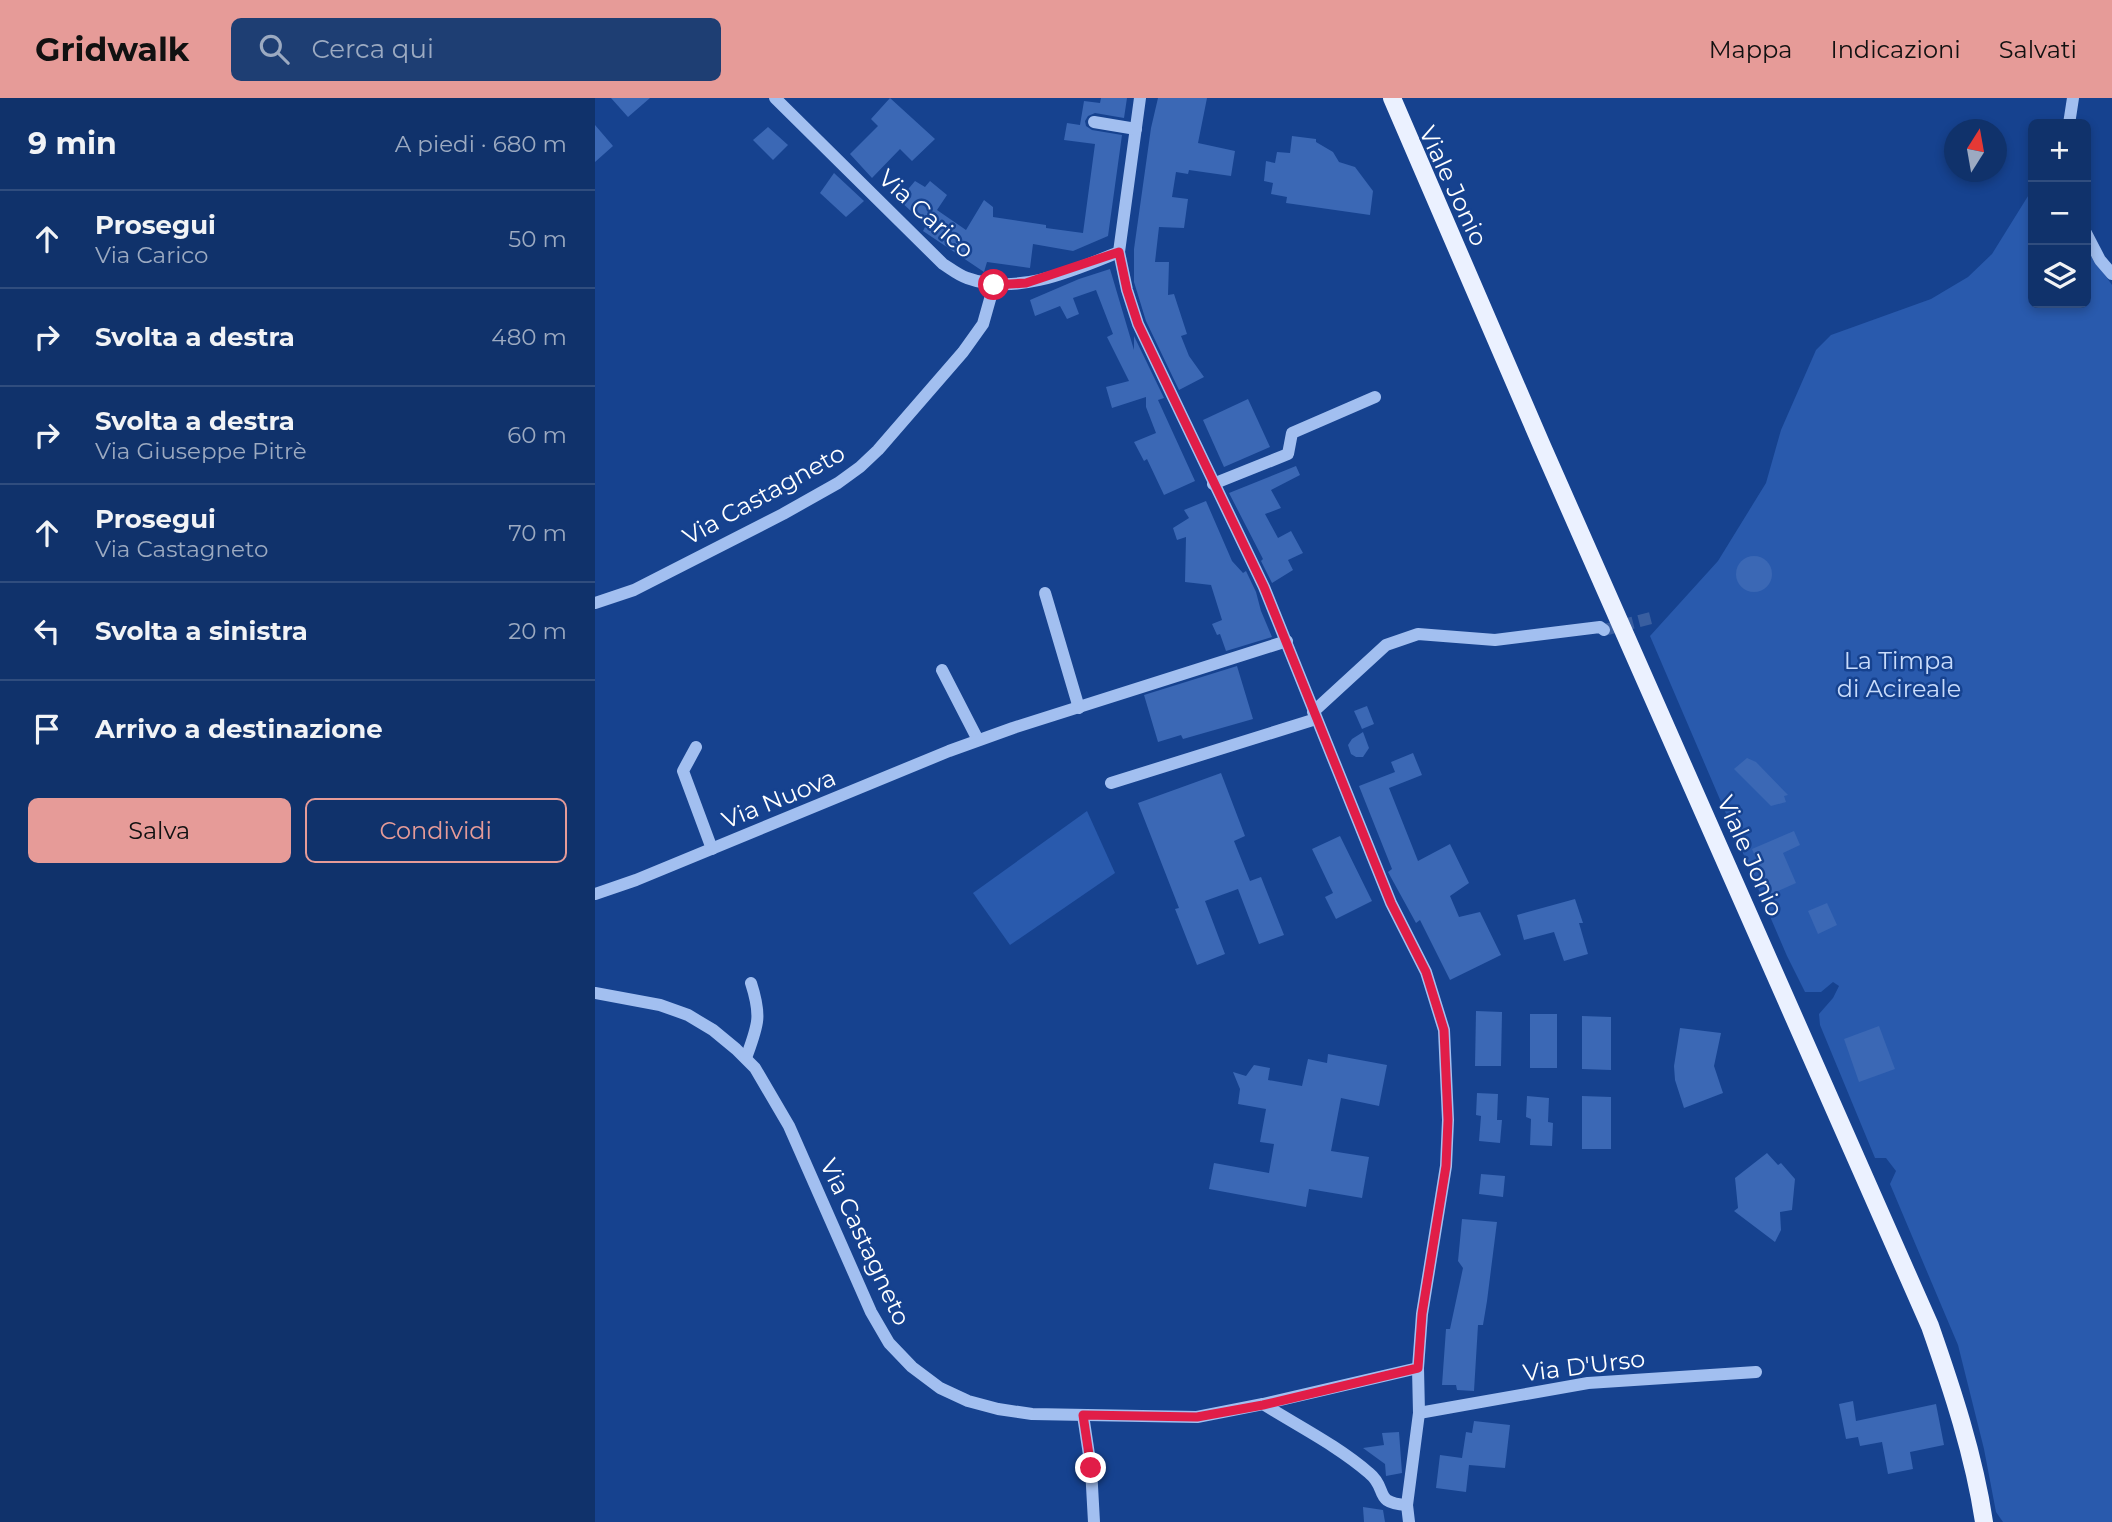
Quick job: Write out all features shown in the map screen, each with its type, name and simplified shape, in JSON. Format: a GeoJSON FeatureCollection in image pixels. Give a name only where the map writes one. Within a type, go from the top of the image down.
{"type":"FeatureCollection","features":[{"type":"Feature","properties":{"kind":"main road","name":"Viale Jonio"},"geometry":{"type":"LineString","coordinates":[[1385,98],[1477,295]]}},
{"type":"Feature","properties":{"kind":"main road","name":"Viale Jonio"},"geometry":{"type":"LineString","coordinates":[[1392,98],[1930,1326],[1979,1488],[1984,1522]]}},
{"type":"Feature","properties":{"kind":"main road","name":"Viale Jonio"},"geometry":{"type":"LineString","coordinates":[[1965,1441],[1967,1489],[1974,1522]]}},
{"type":"Feature","properties":{"kind":"street","name":"Via Carico"},"geometry":{"type":"LineString","coordinates":[[775,98],[943,264],[965,278],[994,285],[1026,283],[1119,252]]}},
{"type":"Feature","properties":{"kind":"street"},"geometry":{"type":"LineString","coordinates":[[1140,98],[1119,252],[1138,324],[1264,587],[1391,903],[1426,972],[1444,1030],[1448,1120],[1446,1166],[1422,1314],[1418,1368],[1419,1413],[1407,1505],[1409,1522]]}},
{"type":"Feature","properties":{"kind":"street"},"geometry":{"type":"LineString","coordinates":[[2070,119],[2073,98]]}},
{"type":"Feature","properties":{"kind":"street"},"geometry":{"type":"LineString","coordinates":[[1094,122],[1136,129]]}},
{"type":"Feature","properties":{"kind":"street"},"geometry":{"type":"LineString","coordinates":[[2091,243],[2100,260],[2112,274]]}},
{"type":"Feature","properties":{"kind":"street","name":"Via Castagneto"},"geometry":{"type":"LineString","coordinates":[[595,603],[634,590],[783,514],[838,483],[860,467],[963,352],[983,324],[994,285]]}},
{"type":"Feature","properties":{"kind":"street"},"geometry":{"type":"LineString","coordinates":[[1213,484],[1289,454],[1292,433],[1375,397]]}},
{"type":"Feature","properties":{"kind":"street"},"geometry":{"type":"LineString","coordinates":[[1045,593],[1079,708]]}},
{"type":"Feature","properties":{"kind":"street"},"geometry":{"type":"LineString","coordinates":[[1111,783],[1314,715],[1386,645],[1400,639],[1418,634],[1496,640],[1600,628],[1604,630]]}},
{"type":"Feature","properties":{"kind":"street","name":"Via Nuova"},"geometry":{"type":"LineString","coordinates":[[595,894],[636,880],[978,740],[1287,641]]}},
{"type":"Feature","properties":{"kind":"street"},"geometry":{"type":"LineString","coordinates":[[942,670],[978,740]]}},
{"type":"Feature","properties":{"kind":"street"},"geometry":{"type":"LineString","coordinates":[[696,747],[683,771],[712,849]]}},
{"type":"Feature","properties":{"kind":"street"},"geometry":{"type":"LineString","coordinates":[[746,1058],[756,1031],[758,1007],[751,983]]}},
{"type":"Feature","properties":{"kind":"street","name":"Via Castagneto"},"geometry":{"type":"LineString","coordinates":[[595,993],[660,1006],[688,1016],[713,1030],[746,1058],[767,1086],[789,1126],[871,1312],[889,1343],[912,1367],[940,1388],[968,1401],[1032,1414],[1197,1417],[1263,1405],[1418,1368]]}},
{"type":"Feature","properties":{"kind":"street","name":"Via D'Urso"},"geometry":{"type":"LineString","coordinates":[[1419,1413],[1588,1383],[1756,1372]]}},
{"type":"Feature","properties":{"kind":"street"},"geometry":{"type":"LineString","coordinates":[[1263,1405],[1373,1475],[1384,1498],[1391,1504],[1407,1505]]}},
{"type":"Feature","properties":{"kind":"street"},"geometry":{"type":"LineString","coordinates":[[1083,1415],[1091,1468],[1094,1522]]}},
{"type":"Feature","properties":{"kind":"green space","name":"La Timpa di Acireale"},"geometry":{"type":"Polygon","coordinates":[[[2028,196],[2028,308],[2091,308],[2091,255],[2112,285],[2112,1522],[2003,1522],[1996,1512],[1984,1449],[1958,1345],[1890,1184],[1896,1171],[1886,1158],[1875,1158],[1820,1025],[1819,1014],[1839,986],[1833,982],[1821,992],[1805,992],[1787,956],[1650,636],[1718,561],[1766,483],[1781,430],[1816,350],[1831,335],[1931,299],[1968,277],[1992,254],[2028,196]]]}},
{"type":"Feature","properties":{"kind":"green space"},"geometry":{"type":"Polygon","coordinates":[[[1087,811],[1115,873],[1010,945],[973,893],[1087,811]]]}},
{"type":"Feature","properties":{"kind":"building"},"geometry":{"type":"Polygon","coordinates":[[[611,98],[650,98],[628,117],[611,98]]]}},
{"type":"Feature","properties":{"kind":"building"},"geometry":{"type":"Polygon","coordinates":[[[890,98],[935,139],[912,161],[900,149],[872,178],[850,154],[878,126],[871,119],[890,98]]]}},
{"type":"Feature","properties":{"kind":"building"},"geometry":{"type":"Polygon","coordinates":[[[1101,98],[1127,98],[1124,118],[1095,113],[1085,121],[1086,126],[1092,130],[1122,135],[1108,236],[1073,251],[1033,244],[1030,268],[987,262],[984,272],[923,231],[926,225],[899,200],[915,181],[925,187],[930,181],[947,195],[937,210],[966,230],[984,200],[993,207],[993,217],[1083,233],[1095,144],[1064,140],[1067,123],[1080,125],[1084,101],[1100,103],[1101,98]]]}},
{"type":"Feature","properties":{"kind":"building"},"geometry":{"type":"Polygon","coordinates":[[[1158,98],[1207,98],[1198,143],[1235,151],[1231,176],[1189,170],[1188,174],[1176,172],[1172,197],[1188,199],[1184,228],[1159,227],[1155,262],[1169,262],[1168,295],[1174,294],[1187,334],[1181,336],[1189,356],[1204,377],[1179,390],[1146,321],[1134,282],[1134,249],[1151,128],[1158,98]]]}},
{"type":"Feature","properties":{"kind":"building"},"geometry":{"type":"Polygon","coordinates":[[[595,125],[613,146],[595,162],[595,125]]]}},
{"type":"Feature","properties":{"kind":"building"},"geometry":{"type":"Polygon","coordinates":[[[768,127],[788,145],[773,160],[753,140],[768,127]]]}},
{"type":"Feature","properties":{"kind":"building"},"geometry":{"type":"Polygon","coordinates":[[[1292,136],[1316,139],[1316,142],[1333,152],[1339,162],[1355,167],[1373,191],[1370,215],[1286,203],[1287,197],[1271,194],[1273,183],[1264,181],[1266,161],[1275,163],[1277,152],[1290,153],[1292,136]]]}},
{"type":"Feature","properties":{"kind":"building"},"geometry":{"type":"Polygon","coordinates":[[[834,173],[864,201],[846,217],[820,193],[834,173]]]}},
{"type":"Feature","properties":{"kind":"building"},"geometry":{"type":"Polygon","coordinates":[[[1110,269],[1134,350],[1134,336],[1164,398],[1158,400],[1195,481],[1164,495],[1147,459],[1144,461],[1134,442],[1156,433],[1146,407],[1146,397],[1112,408],[1106,387],[1129,381],[1107,337],[1113,334],[1096,290],[1073,298],[1079,314],[1067,319],[1060,306],[1035,316],[1030,300],[1110,269]]]}},
{"type":"Feature","properties":{"kind":"building"},"geometry":{"type":"Polygon","coordinates":[[[1248,399],[1270,447],[1224,467],[1203,420],[1248,399]]]}},
{"type":"Feature","properties":{"kind":"building"},"geometry":{"type":"Polygon","coordinates":[[[1296,466],[1300,475],[1271,490],[1281,508],[1265,514],[1278,538],[1291,531],[1303,553],[1288,560],[1293,570],[1272,583],[1261,561],[1263,559],[1229,493],[1296,466]]]}},
{"type":"Feature","properties":{"kind":"building"},"geometry":{"type":"Polygon","coordinates":[[[1206,501],[1232,561],[1243,573],[1246,571],[1272,637],[1226,651],[1220,634],[1217,635],[1212,624],[1222,620],[1211,585],[1185,582],[1186,537],[1177,540],[1173,528],[1189,518],[1184,510],[1206,501]]]}},
{"type":"Feature","properties":{"kind":"building"},"geometry":{"type":"Polygon","coordinates":[[[1754,556],[1767,561],[1772,574],[1767,587],[1754,592],[1741,587],[1736,574],[1741,561],[1754,556]]]}},
{"type":"Feature","properties":{"kind":"building"},"geometry":{"type":"Polygon","coordinates":[[[1237,666],[1253,719],[1183,739],[1181,735],[1158,742],[1144,695],[1237,666]]]}},
{"type":"Feature","properties":{"kind":"building"},"geometry":{"type":"Polygon","coordinates":[[[1367,706],[1374,724],[1362,729],[1354,711],[1367,706]]]}},
{"type":"Feature","properties":{"kind":"building"},"geometry":{"type":"Polygon","coordinates":[[[1363,732],[1369,748],[1363,757],[1356,757],[1351,754],[1348,745],[1363,732]]]}},
{"type":"Feature","properties":{"kind":"building"},"geometry":{"type":"Polygon","coordinates":[[[1413,753],[1422,775],[1389,788],[1418,861],[1450,844],[1469,883],[1450,896],[1459,917],[1480,912],[1501,955],[1450,980],[1420,920],[1416,923],[1388,872],[1392,869],[1359,786],[1395,772],[1391,762],[1413,753]]]}},
{"type":"Feature","properties":{"kind":"building"},"geometry":{"type":"Polygon","coordinates":[[[1747,758],[1756,762],[1788,795],[1784,796],[1786,802],[1771,806],[1734,769],[1747,758]]]}},
{"type":"Feature","properties":{"kind":"building"},"geometry":{"type":"Polygon","coordinates":[[[1221,773],[1245,836],[1234,841],[1250,881],[1261,877],[1284,935],[1259,944],[1238,889],[1205,901],[1225,954],[1197,965],[1175,909],[1179,908],[1138,803],[1221,773]]]}},
{"type":"Feature","properties":{"kind":"building"},"geometry":{"type":"Polygon","coordinates":[[[1794,831],[1800,845],[1783,853],[1796,883],[1771,894],[1752,849],[1794,831]]]}},
{"type":"Feature","properties":{"kind":"building"},"geometry":{"type":"Polygon","coordinates":[[[1340,836],[1372,901],[1336,919],[1325,897],[1333,893],[1312,849],[1340,836]]]}},
{"type":"Feature","properties":{"kind":"building"},"geometry":{"type":"Polygon","coordinates":[[[1575,899],[1583,923],[1579,923],[1588,954],[1564,961],[1554,932],[1524,940],[1517,915],[1575,899]]]}},
{"type":"Feature","properties":{"kind":"building"},"geometry":{"type":"Polygon","coordinates":[[[1827,903],[1837,925],[1818,934],[1808,911],[1827,903]]]}},
{"type":"Feature","properties":{"kind":"building"},"geometry":{"type":"Polygon","coordinates":[[[1476,1011],[1502,1012],[1501,1066],[1475,1066],[1476,1011]]]}},
{"type":"Feature","properties":{"kind":"building"},"geometry":{"type":"Polygon","coordinates":[[[1530,1014],[1557,1014],[1557,1068],[1530,1068],[1530,1014]]]}},
{"type":"Feature","properties":{"kind":"building"},"geometry":{"type":"Polygon","coordinates":[[[1582,1016],[1611,1017],[1611,1070],[1582,1069],[1582,1016]]]}},
{"type":"Feature","properties":{"kind":"building"},"geometry":{"type":"Polygon","coordinates":[[[1879,1026],[1895,1069],[1859,1082],[1844,1039],[1879,1026]]]}},
{"type":"Feature","properties":{"kind":"building"},"geometry":{"type":"Polygon","coordinates":[[[1680,1028],[1721,1033],[1714,1066],[1723,1093],[1684,1108],[1675,1080],[1674,1066],[1680,1028]]]}},
{"type":"Feature","properties":{"kind":"building"},"geometry":{"type":"Polygon","coordinates":[[[1328,1054],[1387,1065],[1379,1106],[1341,1098],[1331,1151],[1369,1157],[1362,1198],[1309,1189],[1306,1207],[1209,1189],[1214,1163],[1269,1173],[1274,1144],[1260,1142],[1266,1109],[1238,1104],[1240,1089],[1233,1072],[1246,1076],[1254,1065],[1270,1068],[1268,1080],[1302,1086],[1308,1059],[1327,1063],[1328,1054]]]}},
{"type":"Feature","properties":{"kind":"building"},"geometry":{"type":"Polygon","coordinates":[[[1477,1093],[1498,1094],[1497,1120],[1502,1120],[1500,1143],[1479,1141],[1481,1116],[1476,1115],[1477,1093]]]}},
{"type":"Feature","properties":{"kind":"building"},"geometry":{"type":"Polygon","coordinates":[[[1527,1096],[1549,1098],[1548,1122],[1553,1123],[1552,1146],[1530,1145],[1531,1119],[1526,1117],[1527,1096]]]}},
{"type":"Feature","properties":{"kind":"building"},"geometry":{"type":"Polygon","coordinates":[[[1582,1096],[1611,1097],[1611,1149],[1582,1149],[1582,1096]]]}},
{"type":"Feature","properties":{"kind":"building"},"geometry":{"type":"Polygon","coordinates":[[[1767,1153],[1778,1165],[1781,1163],[1795,1179],[1792,1210],[1780,1212],[1781,1230],[1775,1242],[1734,1211],[1738,1208],[1735,1178],[1767,1153]]]}},
{"type":"Feature","properties":{"kind":"building"},"geometry":{"type":"Polygon","coordinates":[[[1481,1174],[1505,1176],[1503,1197],[1479,1194],[1481,1174]]]}},
{"type":"Feature","properties":{"kind":"building"},"geometry":{"type":"Polygon","coordinates":[[[1462,1219],[1497,1222],[1483,1325],[1478,1325],[1474,1391],[1457,1390],[1456,1385],[1442,1385],[1446,1329],[1450,1329],[1463,1268],[1458,1261],[1462,1219]]]}},
{"type":"Feature","properties":{"kind":"building"},"geometry":{"type":"Polygon","coordinates":[[[1853,1401],[1856,1421],[1936,1404],[1944,1445],[1910,1452],[1913,1469],[1888,1474],[1882,1442],[1860,1446],[1858,1437],[1846,1439],[1839,1404],[1853,1401]]]}},
{"type":"Feature","properties":{"kind":"building"},"geometry":{"type":"Polygon","coordinates":[[[1474,1421],[1510,1425],[1505,1468],[1469,1465],[1466,1492],[1436,1488],[1440,1455],[1462,1458],[1466,1432],[1472,1433],[1474,1421]]]}},
{"type":"Feature","properties":{"kind":"building"},"geometry":{"type":"Polygon","coordinates":[[[1399,1432],[1402,1473],[1386,1476],[1385,1464],[1363,1448],[1384,1445],[1382,1433],[1399,1432]]]}},
{"type":"Feature","properties":{"kind":"building"},"geometry":{"type":"Polygon","coordinates":[[[1363,1507],[1383,1510],[1385,1522],[1364,1522],[1363,1507]]]}},
{"type":"Feature","properties":{"kind":"tunnel"},"geometry":{"type":"LineString","coordinates":[[1604,630],[1651,618]]}},
{"type":"Feature","properties":{"kind":"route"},"geometry":{"type":"LineString","coordinates":[[994,285],[1026,283],[1119,252],[1138,324],[1264,587],[1391,903],[1426,972],[1444,1030],[1447,1065],[1446,1166],[1422,1314],[1418,1368],[1263,1405],[1197,1417],[1083,1415],[1091,1468]]}}]}
